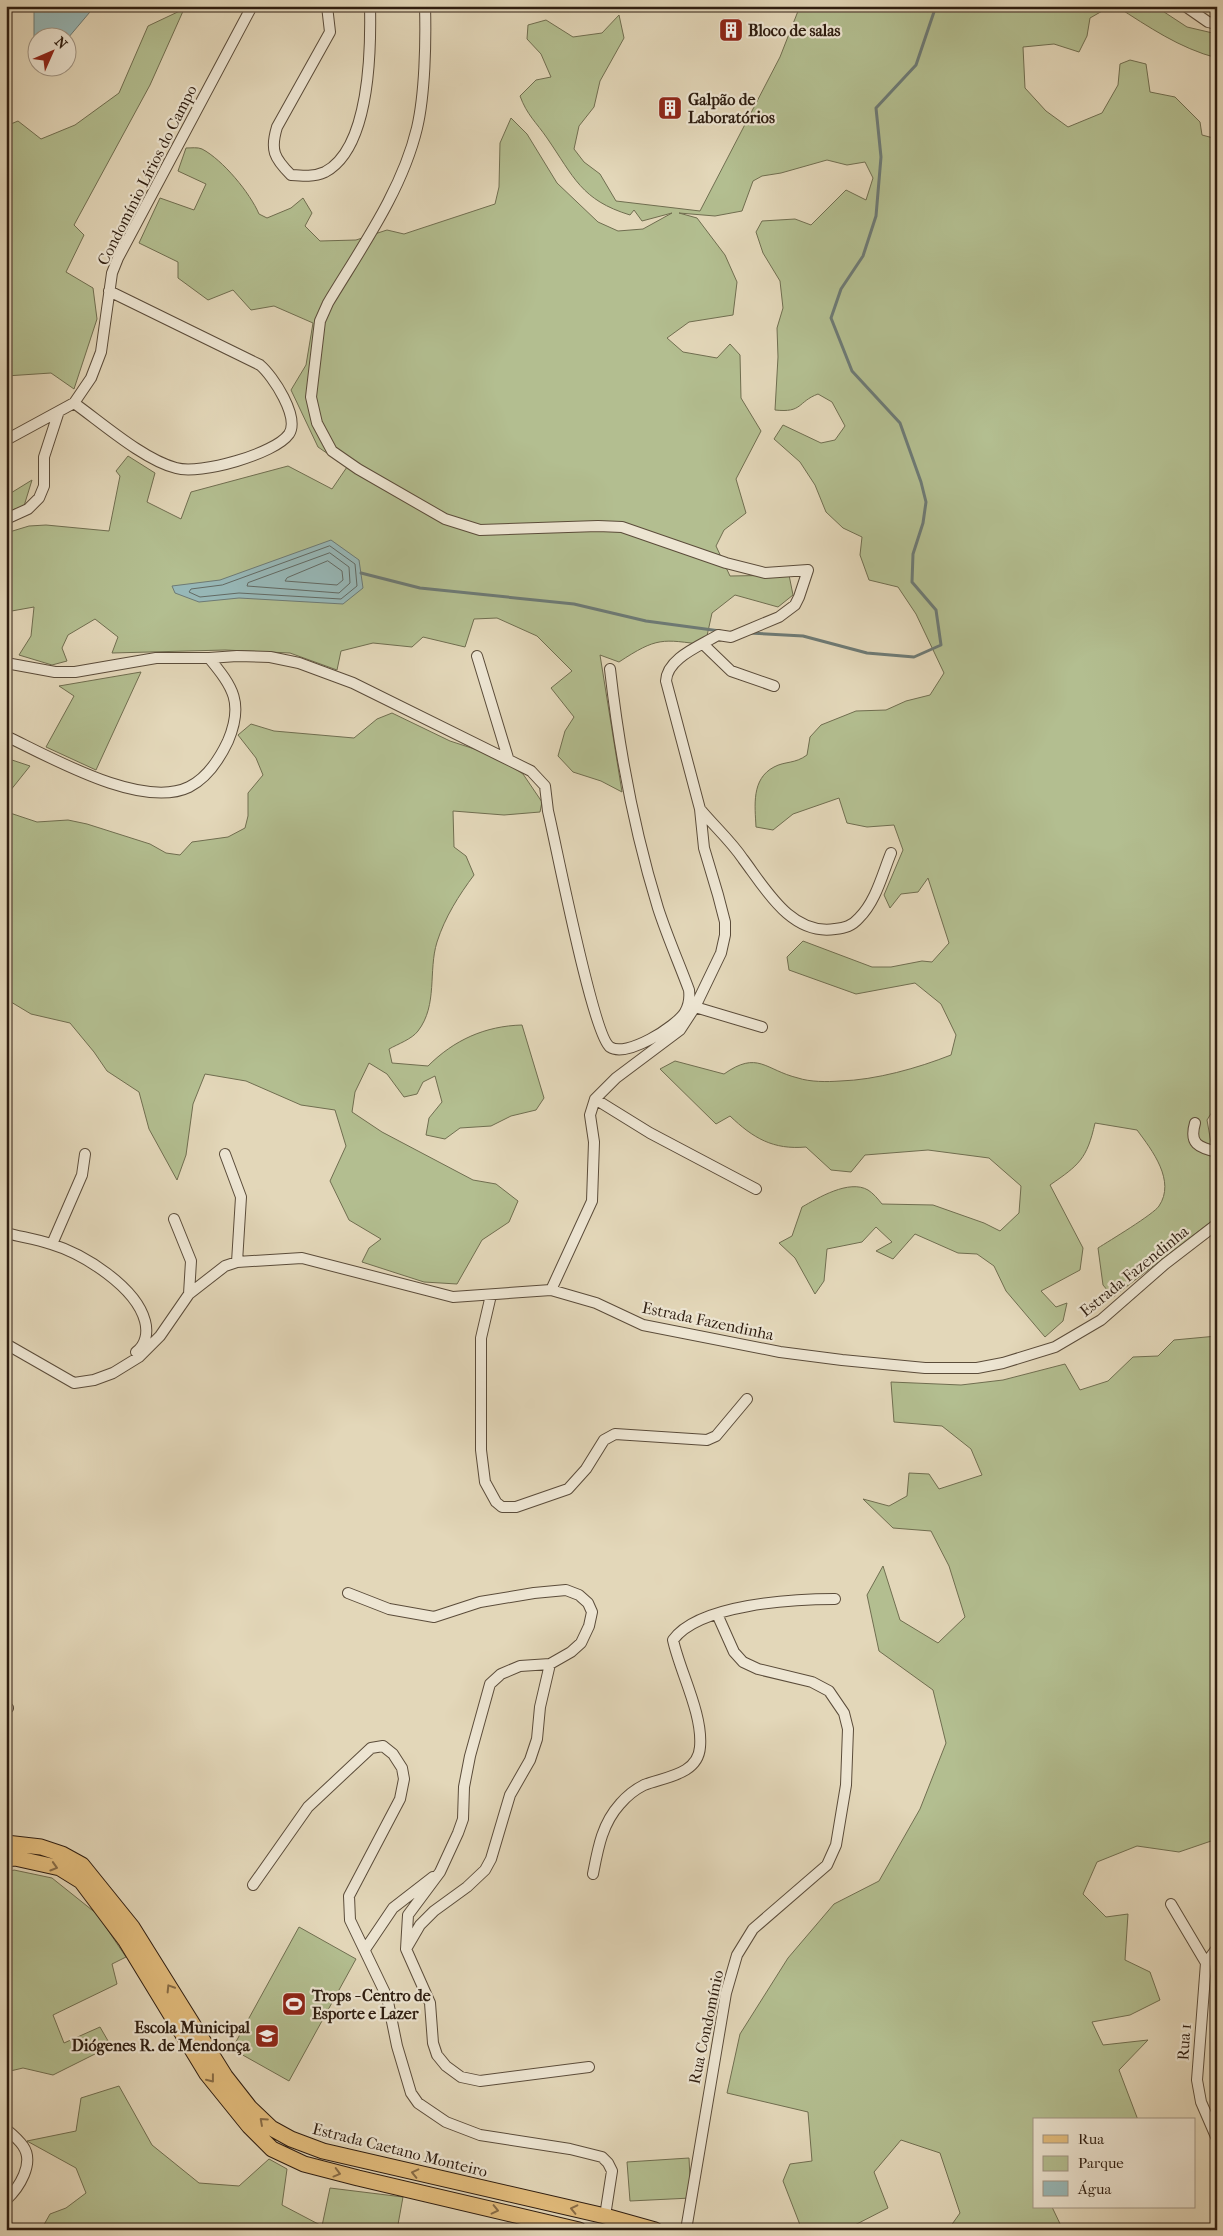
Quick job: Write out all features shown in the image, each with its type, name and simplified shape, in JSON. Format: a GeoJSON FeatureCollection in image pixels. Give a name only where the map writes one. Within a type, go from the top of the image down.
{"type":"FeatureCollection","features":[{"type":"Feature","properties":{"kind":"main road","name":"Estrada Caetano Monteiro"},"geometry":{"type":"LineString","coordinates":[[6,1843],[41,1847],[62,1854],[82,1865],[132,1927],[225,2076],[250,2108],[271,2128],[291,2139],[322,2151],[605,2216],[655,2230]]}},
{"type":"Feature","properties":{"kind":"main road"},"geometry":{"type":"LineString","coordinates":[[6,1859],[15,1858],[60,1868],[81,1881],[126,1941],[207,2074],[249,2126],[272,2149],[304,2164],[579,2230]]}},
{"type":"Feature","properties":{"kind":"street","name":"Condomínio Lírios do Campo"},"geometry":{"type":"LineString","coordinates":[[6,440],[74,403],[91,378],[101,352],[108,316],[112,274],[118,258],[252,6]]}},
{"type":"Feature","properties":{"kind":"street"},"geometry":{"type":"LineString","coordinates":[[327,6],[330,32],[278,127],[272,142],[277,161],[291,175],[311,176],[326,171],[340,159],[352,141],[362,111],[369,75],[370,6]]}},
{"type":"Feature","properties":{"kind":"street"},"geometry":{"type":"LineString","coordinates":[[425,6],[424,60],[417,127],[390,198],[328,303],[320,321],[311,397],[321,430],[332,451],[358,469],[445,519],[480,530],[598,526],[622,527],[726,563],[766,574],[808,570],[800,598],[795,605],[779,617],[731,637],[718,635],[673,663],[666,672],[666,681],[700,809],[704,848],[725,922],[725,935],[721,953],[695,1007],[680,1030],[616,1078],[595,1099],[590,1115],[594,1142],[592,1202],[550,1290]]}},
{"type":"Feature","properties":{"kind":"street"},"geometry":{"type":"LineString","coordinates":[[1185,6],[1208,22],[1217,24]]}},
{"type":"Feature","properties":{"kind":"street"},"geometry":{"type":"LineString","coordinates":[[74,403],[157,462],[177,469],[197,471],[223,466],[281,442],[292,427],[292,416],[268,372],[260,365],[109,291]]}},
{"type":"Feature","properties":{"kind":"street"},"geometry":{"type":"LineString","coordinates":[[6,519],[28,509],[39,498],[44,486],[44,457],[59,412]]}},
{"type":"Feature","properties":{"kind":"street"},"geometry":{"type":"LineString","coordinates":[[703,644],[731,671],[774,686]]}},
{"type":"Feature","properties":{"kind":"street"},"geometry":{"type":"LineString","coordinates":[[477,656],[508,758]]}},
{"type":"Feature","properties":{"kind":"street"},"geometry":{"type":"LineString","coordinates":[[6,663],[46,671],[75,672],[156,658],[270,657],[299,663],[353,683],[531,771],[545,786],[586,979],[603,1040],[610,1047],[619,1051],[630,1048],[677,1022],[686,1011],[690,1000],[689,990],[658,908],[635,818],[618,741],[610,669]]}},
{"type":"Feature","properties":{"kind":"street"},"geometry":{"type":"LineString","coordinates":[[6,736],[93,777],[147,793],[163,794],[189,787],[208,773],[227,742],[234,723],[235,696],[229,683],[209,658]]}},
{"type":"Feature","properties":{"kind":"street"},"geometry":{"type":"LineString","coordinates":[[700,809],[742,857],[771,898],[786,912],[810,928],[825,931],[847,928],[859,918],[873,899],[891,853]]}},
{"type":"Feature","properties":{"kind":"street"},"geometry":{"type":"LineString","coordinates":[[695,1007],[762,1027]]}},
{"type":"Feature","properties":{"kind":"street"},"geometry":{"type":"LineString","coordinates":[[595,1099],[650,1133],[756,1189]]}},
{"type":"Feature","properties":{"kind":"street"},"geometry":{"type":"LineString","coordinates":[[1195,1123],[1192,1132],[1195,1142],[1202,1148],[1217,1152]]}},
{"type":"Feature","properties":{"kind":"street"},"geometry":{"type":"LineString","coordinates":[[52,1244],[78,1184],[85,1154]]}},
{"type":"Feature","properties":{"kind":"street"},"geometry":{"type":"LineString","coordinates":[[225,1154],[241,1197],[237,1262]]}},
{"type":"Feature","properties":{"kind":"street"},"geometry":{"type":"LineString","coordinates":[[174,1219],[191,1261],[188,1294]]}},
{"type":"Feature","properties":{"kind":"street","name":"Estrada Fazendinha"},"geometry":{"type":"LineString","coordinates":[[6,1344],[74,1383],[94,1380],[113,1373],[139,1357],[160,1336],[188,1294],[225,1266],[237,1262],[302,1258],[453,1297],[550,1290],[596,1303],[643,1325],[716,1340],[842,1360],[925,1368],[977,1368],[1003,1363],[1055,1347],[1101,1320],[1165,1264],[1217,1224]]}},
{"type":"Feature","properties":{"kind":"street"},"geometry":{"type":"LineString","coordinates":[[6,1233],[52,1244],[98,1266],[128,1293],[142,1311],[148,1330],[140,1349],[94,1380]]}},
{"type":"Feature","properties":{"kind":"street"},"geometry":{"type":"LineString","coordinates":[[491,1295],[481,1338],[481,1450],[485,1482],[496,1502],[502,1507],[516,1507],[568,1489],[586,1470],[604,1440],[614,1434],[707,1440],[716,1436],[747,1399]]}},
{"type":"Feature","properties":{"kind":"street"},"geometry":{"type":"LineString","coordinates":[[348,1593],[389,1609],[434,1617],[480,1602],[566,1590],[580,1595],[588,1603],[592,1612],[589,1626],[581,1643],[550,1664],[520,1666],[501,1674],[490,1684],[470,1756],[464,1787],[463,1819],[440,1872],[408,1915],[406,1949],[430,2003],[432,2043],[437,2055],[446,2066],[462,2077],[480,2081],[589,2067]]}},
{"type":"Feature","properties":{"kind":"street"},"geometry":{"type":"LineString","coordinates":[[593,1874],[607,1821],[621,1802],[642,1786],[678,1775],[691,1766],[698,1756],[700,1746],[698,1722],[673,1640],[688,1625],[749,1605],[794,1599],[835,1599]]}},
{"type":"Feature","properties":{"kind":"street","name":"Rua Condomínio"},"geometry":{"type":"LineString","coordinates":[[686,2230],[725,2002],[737,1955],[753,1929],[827,1864],[836,1845],[846,1785],[848,1729],[844,1713],[829,1691],[812,1682],[758,1669],[743,1662],[734,1652],[717,1614]]}},
{"type":"Feature","properties":{"kind":"street"},"geometry":{"type":"LineString","coordinates":[[406,1949],[420,1925],[434,1911],[467,1887],[485,1870],[492,1859],[510,1795],[530,1760],[537,1739],[540,1707],[550,1664]]}},
{"type":"Feature","properties":{"kind":"street"},"geometry":{"type":"LineString","coordinates":[[253,1885],[308,1808],[371,1748],[383,1746],[392,1754],[402,1768],[404,1779],[400,1799],[349,1896],[350,1920],[366,1948],[387,1997],[411,2093],[418,2103],[446,2122],[480,2135],[570,2149],[602,2157],[608,2162],[612,2171],[605,2216]]}},
{"type":"Feature","properties":{"kind":"street"},"geometry":{"type":"LineString","coordinates":[[366,1948],[393,1908],[440,1872]]}},
{"type":"Feature","properties":{"kind":"street"},"geometry":{"type":"LineString","coordinates":[[1171,1904],[1206,1963],[1217,1948]]}},
{"type":"Feature","properties":{"kind":"street","name":"Rua 1"},"geometry":{"type":"LineString","coordinates":[[1206,1963],[1197,2080],[1201,2102],[1217,2139]]}},
{"type":"Feature","properties":{"kind":"street"},"geometry":{"type":"LineString","coordinates":[[6,2129],[24,2147],[28,2158],[24,2176],[15,2192],[6,2200]]}},
{"type":"Feature","properties":{"kind":"green space"},"geometry":{"type":"Polygon","coordinates":[[[800,6],[1111,6],[1090,18],[1087,36],[1079,52],[1054,44],[1023,47],[1025,88],[1046,111],[1068,127],[1102,113],[1118,85],[1120,64],[1130,60],[1146,64],[1150,92],[1175,97],[1200,122],[1202,135],[1217,139],[1217,1104],[1207,1120],[1213,1154],[1217,1155],[1217,1217],[1113,1297],[1103,1285],[1098,1248],[1155,1210],[1164,1196],[1165,1186],[1160,1166],[1155,1156],[1137,1130],[1095,1123],[1089,1145],[1080,1160],[1068,1172],[1050,1185],[1083,1248],[1080,1270],[1041,1291],[1056,1307],[1067,1303],[1063,1321],[1045,1337],[1006,1291],[994,1266],[977,1254],[958,1253],[915,1234],[893,1259],[876,1251],[892,1242],[876,1227],[862,1242],[827,1249],[824,1281],[815,1294],[795,1258],[779,1243],[792,1236],[802,1207],[834,1191],[852,1187],[868,1190],[882,1204],[933,1205],[984,1223],[1000,1231],[1019,1213],[1021,1186],[989,1158],[928,1150],[865,1155],[851,1172],[831,1170],[806,1147],[783,1147],[764,1141],[747,1131],[730,1116],[716,1124],[660,1069],[675,1061],[724,1074],[745,1063],[754,1063],[787,1075],[808,1080],[824,1082],[854,1080],[897,1072],[951,1055],[956,1035],[941,1004],[915,983],[856,994],[789,970],[787,957],[803,941],[872,967],[891,967],[922,961],[932,962],[949,943],[928,878],[918,892],[901,894],[890,908],[884,895],[903,850],[894,825],[867,827],[847,823],[839,798],[793,814],[773,830],[756,827],[755,802],[761,778],[774,767],[798,760],[807,755],[810,737],[821,725],[856,711],[886,710],[906,701],[930,695],[944,673],[916,614],[898,587],[869,580],[860,555],[862,537],[843,528],[826,512],[815,485],[800,462],[774,439],[783,425],[821,443],[835,440],[845,426],[832,402],[818,394],[791,410],[775,410],[778,357],[777,328],[783,308],[780,281],[763,253],[756,232],[762,221],[795,219],[811,225],[846,190],[866,200],[873,178],[865,162],[847,165],[827,160],[781,173],[762,176],[753,181],[742,211],[715,216],[679,213],[697,218],[725,255],[737,282],[733,315],[689,322],[667,338],[683,352],[717,358],[730,344],[740,355],[741,398],[761,431],[736,479],[746,513],[724,530],[716,546],[730,576],[789,575],[793,595],[778,607],[735,595],[712,613],[705,645],[669,641],[660,642],[642,648],[619,662],[600,655],[622,792],[601,781],[573,772],[558,756],[565,731],[574,717],[551,688],[572,671],[537,636],[497,618],[474,619],[465,647],[423,637],[412,647],[373,643],[341,651],[337,670],[290,653],[225,650],[112,653],[118,637],[95,619],[68,635],[62,648],[67,661],[52,665],[19,655],[31,636],[34,607],[6,612],[6,533],[29,526],[46,525],[109,531],[120,476],[116,471],[128,456],[155,473],[147,502],[181,519],[191,492],[288,466],[332,489],[347,467],[318,447],[291,390],[306,365],[313,323],[274,306],[251,310],[233,290],[208,300],[178,278],[178,262],[139,243],[160,198],[194,210],[206,184],[178,171],[186,148],[202,149],[227,169],[243,187],[259,214],[267,218],[291,208],[303,198],[312,213],[305,226],[320,241],[356,240],[387,230],[404,234],[495,204],[499,187],[500,143],[511,118],[527,134],[557,183],[598,222],[618,231],[643,229],[672,213],[642,221],[634,210],[630,215],[600,202],[580,186],[572,176],[526,108],[520,96],[536,80],[551,77],[541,54],[527,39],[528,25],[546,20],[573,37],[602,33],[619,15],[624,38],[600,81],[594,107],[579,126],[574,149],[584,162],[600,174],[616,201],[700,211],[780,57],[800,6]]]}},
{"type":"Feature","properties":{"kind":"green space"},"geometry":{"type":"Polygon","coordinates":[[[1116,6],[1155,6],[1187,27],[1217,34],[1217,58],[1177,43],[1116,6]]]}},
{"type":"Feature","properties":{"kind":"green space"},"geometry":{"type":"Polygon","coordinates":[[[184,9],[150,85],[74,225],[84,235],[66,272],[93,288],[97,319],[74,389],[51,373],[6,376],[6,126],[18,121],[41,139],[75,125],[119,93],[148,26],[184,9]]]}},
{"type":"Feature","properties":{"kind":"green space"},"geometry":{"type":"Polygon","coordinates":[[[32,480],[24,506],[6,512],[6,496],[32,480]]]}},
{"type":"Feature","properties":{"kind":"green space"},"geometry":{"type":"Polygon","coordinates":[[[141,672],[96,770],[46,747],[74,696],[59,686],[141,672]]]}},
{"type":"Feature","properties":{"kind":"green space"},"geometry":{"type":"Polygon","coordinates":[[[392,713],[450,741],[496,756],[523,774],[542,802],[540,812],[504,815],[453,811],[454,847],[466,856],[474,875],[453,907],[437,942],[434,953],[430,999],[424,1021],[418,1031],[412,1036],[389,1049],[392,1063],[428,1066],[448,1049],[471,1036],[495,1028],[522,1025],[544,1098],[536,1110],[511,1116],[491,1126],[460,1128],[445,1139],[426,1135],[429,1118],[442,1102],[435,1076],[423,1082],[417,1094],[404,1097],[387,1074],[369,1063],[355,1092],[352,1112],[382,1132],[473,1180],[496,1184],[518,1201],[509,1222],[482,1240],[457,1284],[424,1282],[362,1262],[369,1248],[381,1239],[349,1220],[330,1181],[346,1146],[335,1110],[301,1105],[246,1081],[205,1074],[193,1104],[186,1155],[177,1180],[149,1129],[139,1092],[107,1071],[70,1023],[31,1014],[6,999],[6,758],[30,766],[10,791],[10,813],[37,822],[68,820],[87,824],[150,844],[166,853],[180,855],[192,842],[228,837],[245,828],[248,816],[248,793],[263,775],[256,758],[238,735],[251,724],[274,731],[354,738],[377,719],[392,713]]]}},
{"type":"Feature","properties":{"kind":"green space"},"geometry":{"type":"Polygon","coordinates":[[[1217,1336],[1217,1839],[1179,1852],[1137,1846],[1097,1862],[1083,1894],[1106,1917],[1128,1914],[1125,1960],[1150,1972],[1160,2000],[1130,2015],[1092,2022],[1103,2045],[1148,2040],[1119,2070],[1137,2118],[1033,2118],[1033,2208],[1052,2208],[1063,2230],[948,2230],[960,2213],[940,2153],[901,2140],[874,2172],[888,2208],[849,2228],[802,2230],[783,2181],[790,2164],[812,2161],[808,2112],[727,2093],[740,2034],[788,1958],[834,1904],[879,1881],[920,1809],[946,1743],[933,1690],[879,1651],[867,1595],[883,1566],[900,1620],[938,1643],[965,1617],[949,1566],[931,1531],[893,1528],[863,1499],[889,1506],[907,1496],[909,1473],[929,1474],[939,1489],[982,1475],[971,1449],[942,1426],[894,1422],[891,1382],[961,1385],[1003,1380],[1065,1364],[1080,1390],[1108,1381],[1133,1357],[1158,1356],[1174,1340],[1217,1336]]]}},
{"type":"Feature","properties":{"kind":"green space"},"geometry":{"type":"Polygon","coordinates":[[[14,1870],[52,1878],[97,1914],[126,1957],[112,1964],[117,1984],[53,2015],[64,2043],[100,2027],[111,2046],[53,2075],[23,2068],[6,2072],[6,1873],[14,1870]]]}},
{"type":"Feature","properties":{"kind":"green space","name":"Trops - Centro de Esporte e Lazer"},"geometry":{"type":"Polygon","coordinates":[[[299,1927],[356,1959],[289,2081],[232,2049],[299,1927]]]}},
{"type":"Feature","properties":{"kind":"green space"},"geometry":{"type":"Polygon","coordinates":[[[119,2086],[152,2145],[199,2183],[239,2186],[269,2159],[287,2169],[282,2205],[322,2226],[330,2188],[403,2197],[397,2230],[41,2230],[50,2214],[66,2208],[86,2193],[76,2168],[27,2141],[76,2131],[81,2098],[119,2086]]]}},
{"type":"Feature","properties":{"kind":"green space"},"geometry":{"type":"Polygon","coordinates":[[[689,2158],[691,2198],[630,2201],[627,2162],[689,2158]]]}},
{"type":"Feature","properties":{"kind":"water"},"geometry":{"type":"Polygon","coordinates":[[[39,6],[95,6],[76,28],[34,28],[34,11],[39,6]]]}},
{"type":"Feature","properties":{"kind":"water"},"geometry":{"type":"Polygon","coordinates":[[[331,540],[359,560],[363,588],[343,604],[239,598],[199,602],[175,593],[172,586],[220,580],[331,540]]]}},
{"type":"Feature","properties":{"kind":"waterway"},"geometry":{"type":"LineString","coordinates":[[749,633],[803,636],[867,653],[914,657],[941,645],[936,610],[912,582],[913,554],[923,523],[926,502],[921,482],[900,423],[852,371],[831,318],[841,289],[863,256],[876,216],[881,157],[876,108],[916,65],[936,6]]}},
{"type":"Feature","properties":{"kind":"waterway"},"geometry":{"type":"LineString","coordinates":[[361,573],[420,588],[574,604],[646,621],[720,631]]}},
{"type":"Feature","properties":{"kind":"place","name":"Bloco de salas"},"geometry":{"type":"Point","coordinates":[731,30]}},
{"type":"Feature","properties":{"kind":"place","name":"Galpão de Laboratórios"},"geometry":{"type":"Point","coordinates":[670,108]}},
{"type":"Feature","properties":{"kind":"place","name":"Trops - Centro de Esporte e Lazer"},"geometry":{"type":"Point","coordinates":[294,2004]}},
{"type":"Feature","properties":{"kind":"place","name":"Escola Municipal Diógenes R. de Mendonça"},"geometry":{"type":"Point","coordinates":[267,2036]}}]}
